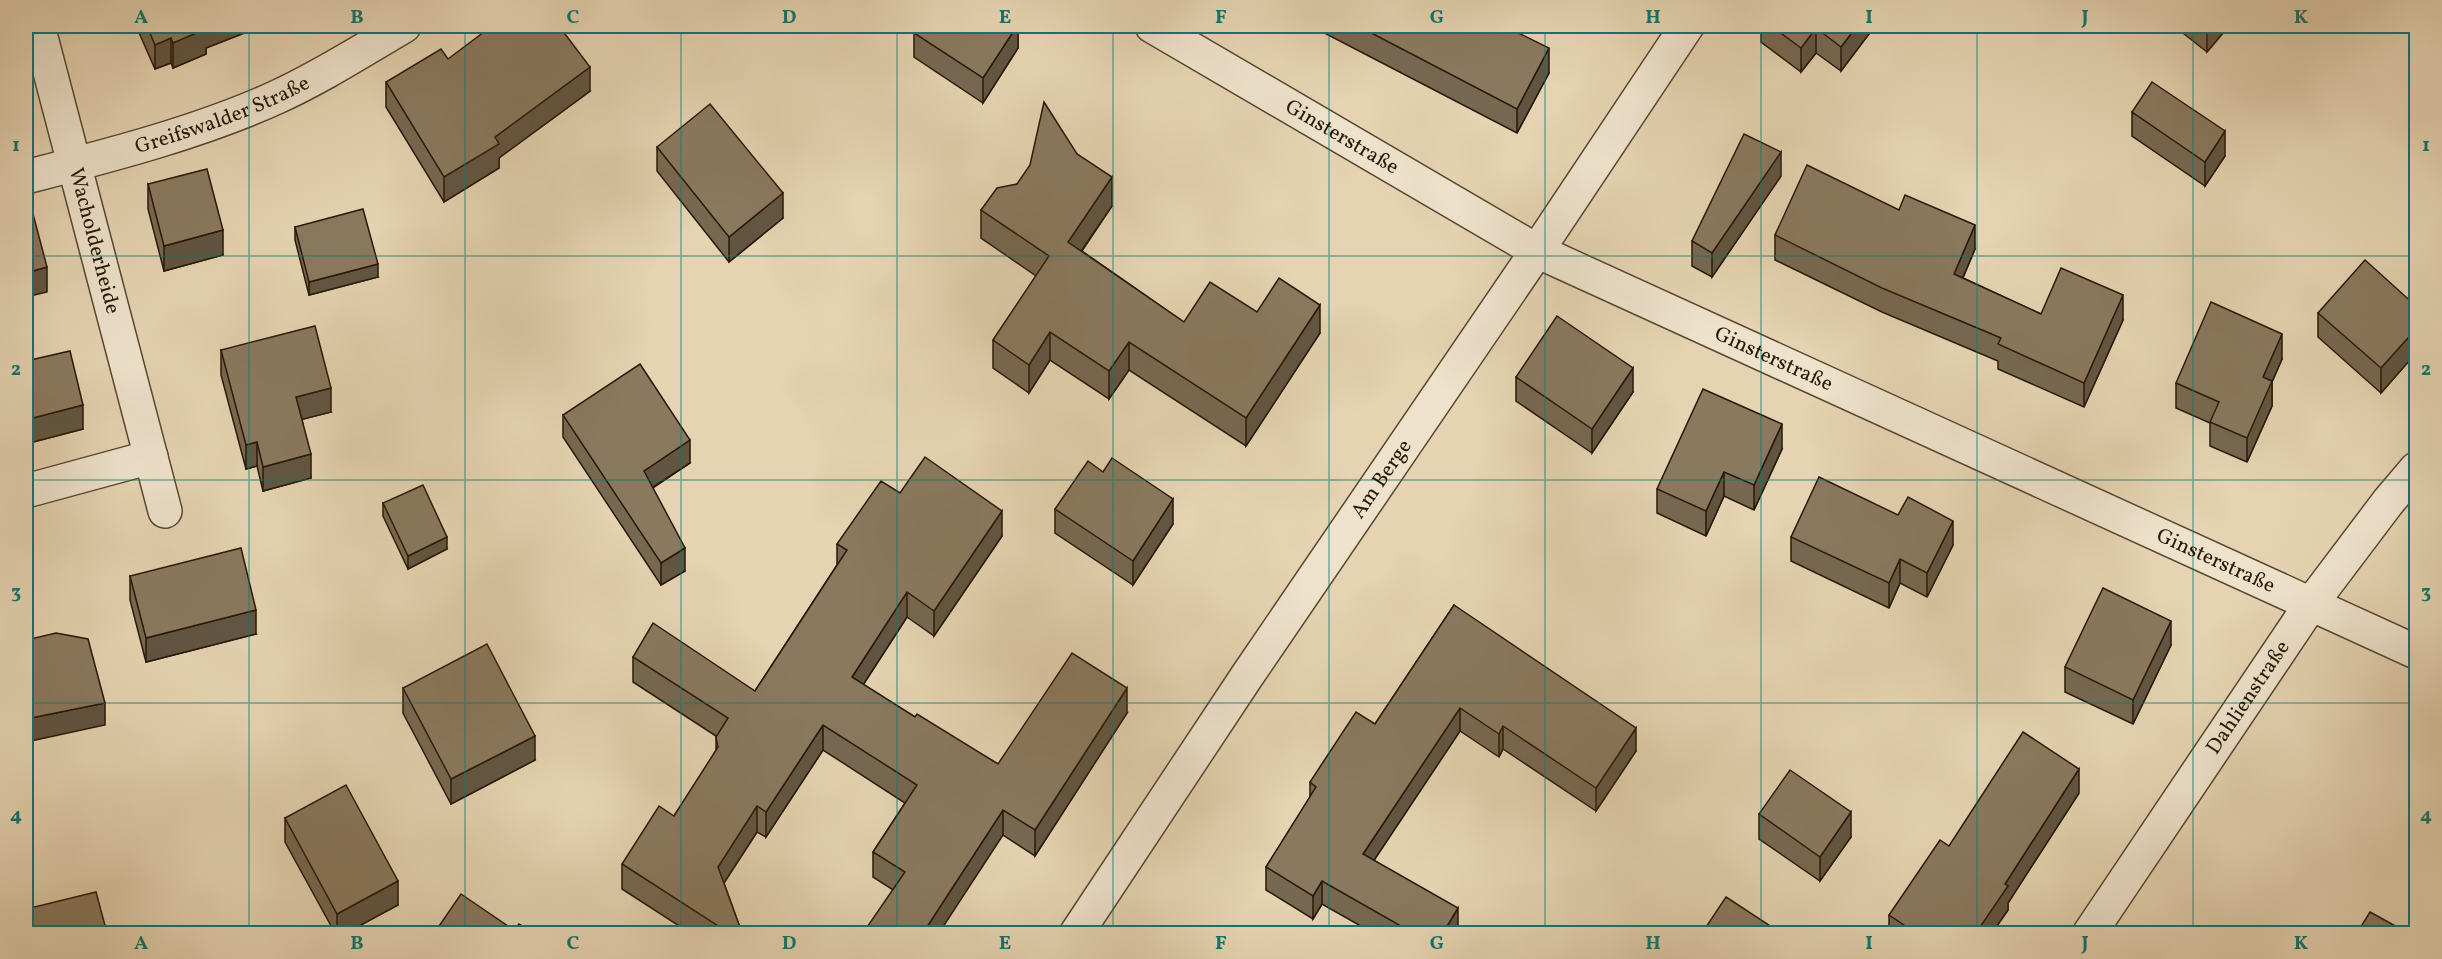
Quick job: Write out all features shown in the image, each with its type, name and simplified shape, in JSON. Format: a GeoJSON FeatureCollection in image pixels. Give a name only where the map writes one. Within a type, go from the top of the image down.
{"type":"FeatureCollection","features":[{"type":"Feature","properties":{"kind":"street","name":"Wacholderheide"},"geometry":{"type":"LineString","coordinates":[[38,26],[165,511]]}},
{"type":"Feature","properties":{"kind":"street","name":"Greifswalder Straße"},"geometry":{"type":"LineString","coordinates":[[26,177],[74,165],[205,125],[277,97],[404,26]]}},
{"type":"Feature","properties":{"kind":"street","name":"Ginsterstraße"},"geometry":{"type":"LineString","coordinates":[[1152,26],[1537,251],[2416,652]]}},
{"type":"Feature","properties":{"kind":"street","name":"Am Berge"},"geometry":{"type":"LineString","coordinates":[[1076,933],[1687,26]]}},
{"type":"Feature","properties":{"kind":"street"},"geometry":{"type":"LineString","coordinates":[[26,491],[150,457]]}},
{"type":"Feature","properties":{"kind":"street","name":"Dahlienstraße"},"geometry":{"type":"LineString","coordinates":[[2089,933],[2311,604],[2388,502],[2416,469]]}},
{"type":"Feature","properties":{"kind":"building"},"geometry":{"type":"Polygon","coordinates":[[[147,26],[205,26],[206,29],[173,43],[171,38],[155,45],[147,26]]]}},
{"type":"Feature","properties":{"kind":"building"},"geometry":{"type":"Polygon","coordinates":[[[492,26],[559,26],[590,67],[495,137],[499,144],[444,177],[386,82],[441,49],[448,59],[492,26]]]}},
{"type":"Feature","properties":{"kind":"building"},"geometry":{"type":"Polygon","coordinates":[[[918,26],[1017,26],[983,78],[914,33],[918,26]]]}},
{"type":"Feature","properties":{"kind":"building"},"geometry":{"type":"Polygon","coordinates":[[[1358,26],[1504,26],[1549,48],[1517,109],[1358,26]]]}},
{"type":"Feature","properties":{"kind":"building"},"geometry":{"type":"Polygon","coordinates":[[[1771,26],[1857,26],[1841,47],[1816,28],[1801,48],[1771,26]]]}},
{"type":"Feature","properties":{"kind":"building"},"geometry":{"type":"Polygon","coordinates":[[[2152,82],[2225,131],[2205,162],[2132,112],[2152,82]]]}},
{"type":"Feature","properties":{"kind":"building"},"geometry":{"type":"Polygon","coordinates":[[[1044,102],[1077,154],[1112,177],[1068,242],[1184,322],[1210,282],[1257,312],[1279,278],[1320,305],[1246,418],[1129,342],[1109,371],[1050,332],[1029,365],[993,340],[1049,256],[981,210],[997,188],[1017,184],[1030,165],[1044,102]]]}},
{"type":"Feature","properties":{"kind":"building"},"geometry":{"type":"Polygon","coordinates":[[[710,104],[783,193],[729,237],[657,147],[710,104]]]}},
{"type":"Feature","properties":{"kind":"building"},"geometry":{"type":"Polygon","coordinates":[[[1744,134],[1781,152],[1712,253],[1692,241],[1744,134]]]}},
{"type":"Feature","properties":{"kind":"building"},"geometry":{"type":"Polygon","coordinates":[[[1807,165],[1899,210],[1905,195],[1975,225],[1954,274],[2041,314],[2061,268],[2123,295],[2084,383],[1998,344],[2001,338],[1882,288],[1775,235],[1807,165]]]}},
{"type":"Feature","properties":{"kind":"building"},"geometry":{"type":"Polygon","coordinates":[[[207,169],[223,230],[164,246],[148,184],[207,169]]]}},
{"type":"Feature","properties":{"kind":"building"},"geometry":{"type":"Polygon","coordinates":[[[363,209],[378,264],[309,282],[295,227],[363,209]]]}},
{"type":"Feature","properties":{"kind":"building"},"geometry":{"type":"Polygon","coordinates":[[[33,214],[47,267],[26,273],[26,216],[33,214]]]}},
{"type":"Feature","properties":{"kind":"building"},"geometry":{"type":"Polygon","coordinates":[[[2365,260],[2416,306],[2416,329],[2381,368],[2318,313],[2365,260]]]}},
{"type":"Feature","properties":{"kind":"building"},"geometry":{"type":"Polygon","coordinates":[[[2211,302],[2282,334],[2263,377],[2272,381],[2247,438],[2210,422],[2219,402],[2176,383],[2211,302]]]}},
{"type":"Feature","properties":{"kind":"building"},"geometry":{"type":"Polygon","coordinates":[[[1557,316],[1633,368],[1592,429],[1516,377],[1557,316]]]}},
{"type":"Feature","properties":{"kind":"building"},"geometry":{"type":"Polygon","coordinates":[[[315,326],[331,388],[296,397],[311,454],[263,467],[257,442],[246,445],[221,350],[315,326]]]}},
{"type":"Feature","properties":{"kind":"building"},"geometry":{"type":"Polygon","coordinates":[[[70,351],[83,405],[33,418],[29,400],[26,401],[26,361],[70,351]]]}},
{"type":"Feature","properties":{"kind":"building"},"geometry":{"type":"Polygon","coordinates":[[[640,364],[690,440],[644,471],[685,548],[661,563],[563,415],[640,364]]]}},
{"type":"Feature","properties":{"kind":"building"},"geometry":{"type":"Polygon","coordinates":[[[1703,389],[1782,424],[1754,485],[1724,472],[1706,511],[1657,489],[1703,389]]]}},
{"type":"Feature","properties":{"kind":"building"},"geometry":{"type":"Polygon","coordinates":[[[925,457],[1002,511],[934,611],[907,592],[852,677],[915,717],[917,714],[998,764],[1072,653],[1127,688],[1035,830],[1003,810],[923,933],[863,933],[905,872],[873,852],[917,785],[823,725],[766,812],[757,806],[718,867],[742,933],[729,933],[622,864],[659,806],[674,816],[718,747],[716,737],[728,718],[633,657],[653,623],[755,691],[847,550],[837,544],[881,481],[900,493],[925,457]]]}},
{"type":"Feature","properties":{"kind":"building"},"geometry":{"type":"Polygon","coordinates":[[[1112,458],[1173,499],[1133,561],[1055,509],[1088,461],[1103,472],[1112,458]]]}},
{"type":"Feature","properties":{"kind":"building"},"geometry":{"type":"Polygon","coordinates":[[[1819,477],[1898,515],[1908,497],[1953,521],[1927,573],[1900,559],[1889,583],[1791,537],[1819,477]]]}},
{"type":"Feature","properties":{"kind":"building"},"geometry":{"type":"Polygon","coordinates":[[[423,485],[447,537],[408,556],[383,503],[423,485]]]}},
{"type":"Feature","properties":{"kind":"building"},"geometry":{"type":"Polygon","coordinates":[[[241,548],[256,610],[146,638],[130,576],[241,548]]]}},
{"type":"Feature","properties":{"kind":"building"},"geometry":{"type":"Polygon","coordinates":[[[2103,588],[2171,621],[2133,700],[2065,667],[2103,588]]]}},
{"type":"Feature","properties":{"kind":"building"},"geometry":{"type":"Polygon","coordinates":[[[1454,605],[1636,728],[1596,788],[1503,726],[1499,734],[1460,708],[1363,854],[1458,908],[1443,933],[1413,933],[1322,881],[1313,896],[1266,867],[1316,787],[1310,782],[1356,712],[1375,724],[1454,605]]]}},
{"type":"Feature","properties":{"kind":"building"},"geometry":{"type":"Polygon","coordinates":[[[56,633],[88,639],[105,703],[26,719],[26,640],[56,633]]]}},
{"type":"Feature","properties":{"kind":"building"},"geometry":{"type":"Polygon","coordinates":[[[487,644],[535,736],[451,779],[403,688],[487,644]]]}},
{"type":"Feature","properties":{"kind":"building"},"geometry":{"type":"Polygon","coordinates":[[[2023,732],[2079,769],[2005,884],[2008,886],[1976,933],[1916,933],[1889,915],[1940,840],[1949,846],[2023,732]]]}},
{"type":"Feature","properties":{"kind":"building"},"geometry":{"type":"Polygon","coordinates":[[[1790,770],[1851,812],[1820,857],[1759,814],[1790,770]]]}},
{"type":"Feature","properties":{"kind":"building"},"geometry":{"type":"Polygon","coordinates":[[[346,785],[398,881],[337,914],[285,818],[346,785]]]}},
{"type":"Feature","properties":{"kind":"building"},"geometry":{"type":"Polygon","coordinates":[[[96,892],[107,933],[40,933],[26,925],[26,909],[96,892]]]}},
{"type":"Feature","properties":{"kind":"building"},"geometry":{"type":"Polygon","coordinates":[[[461,894],[514,930],[519,924],[534,933],[435,932],[461,894]]]}},
{"type":"Feature","properties":{"kind":"building"},"geometry":{"type":"Polygon","coordinates":[[[1726,897],[1781,933],[1702,933],[1726,897]]]}},
{"type":"Feature","properties":{"kind":"building"},"geometry":{"type":"Polygon","coordinates":[[[2370,912],[2408,933],[2357,933],[2370,912]]]}}]}
